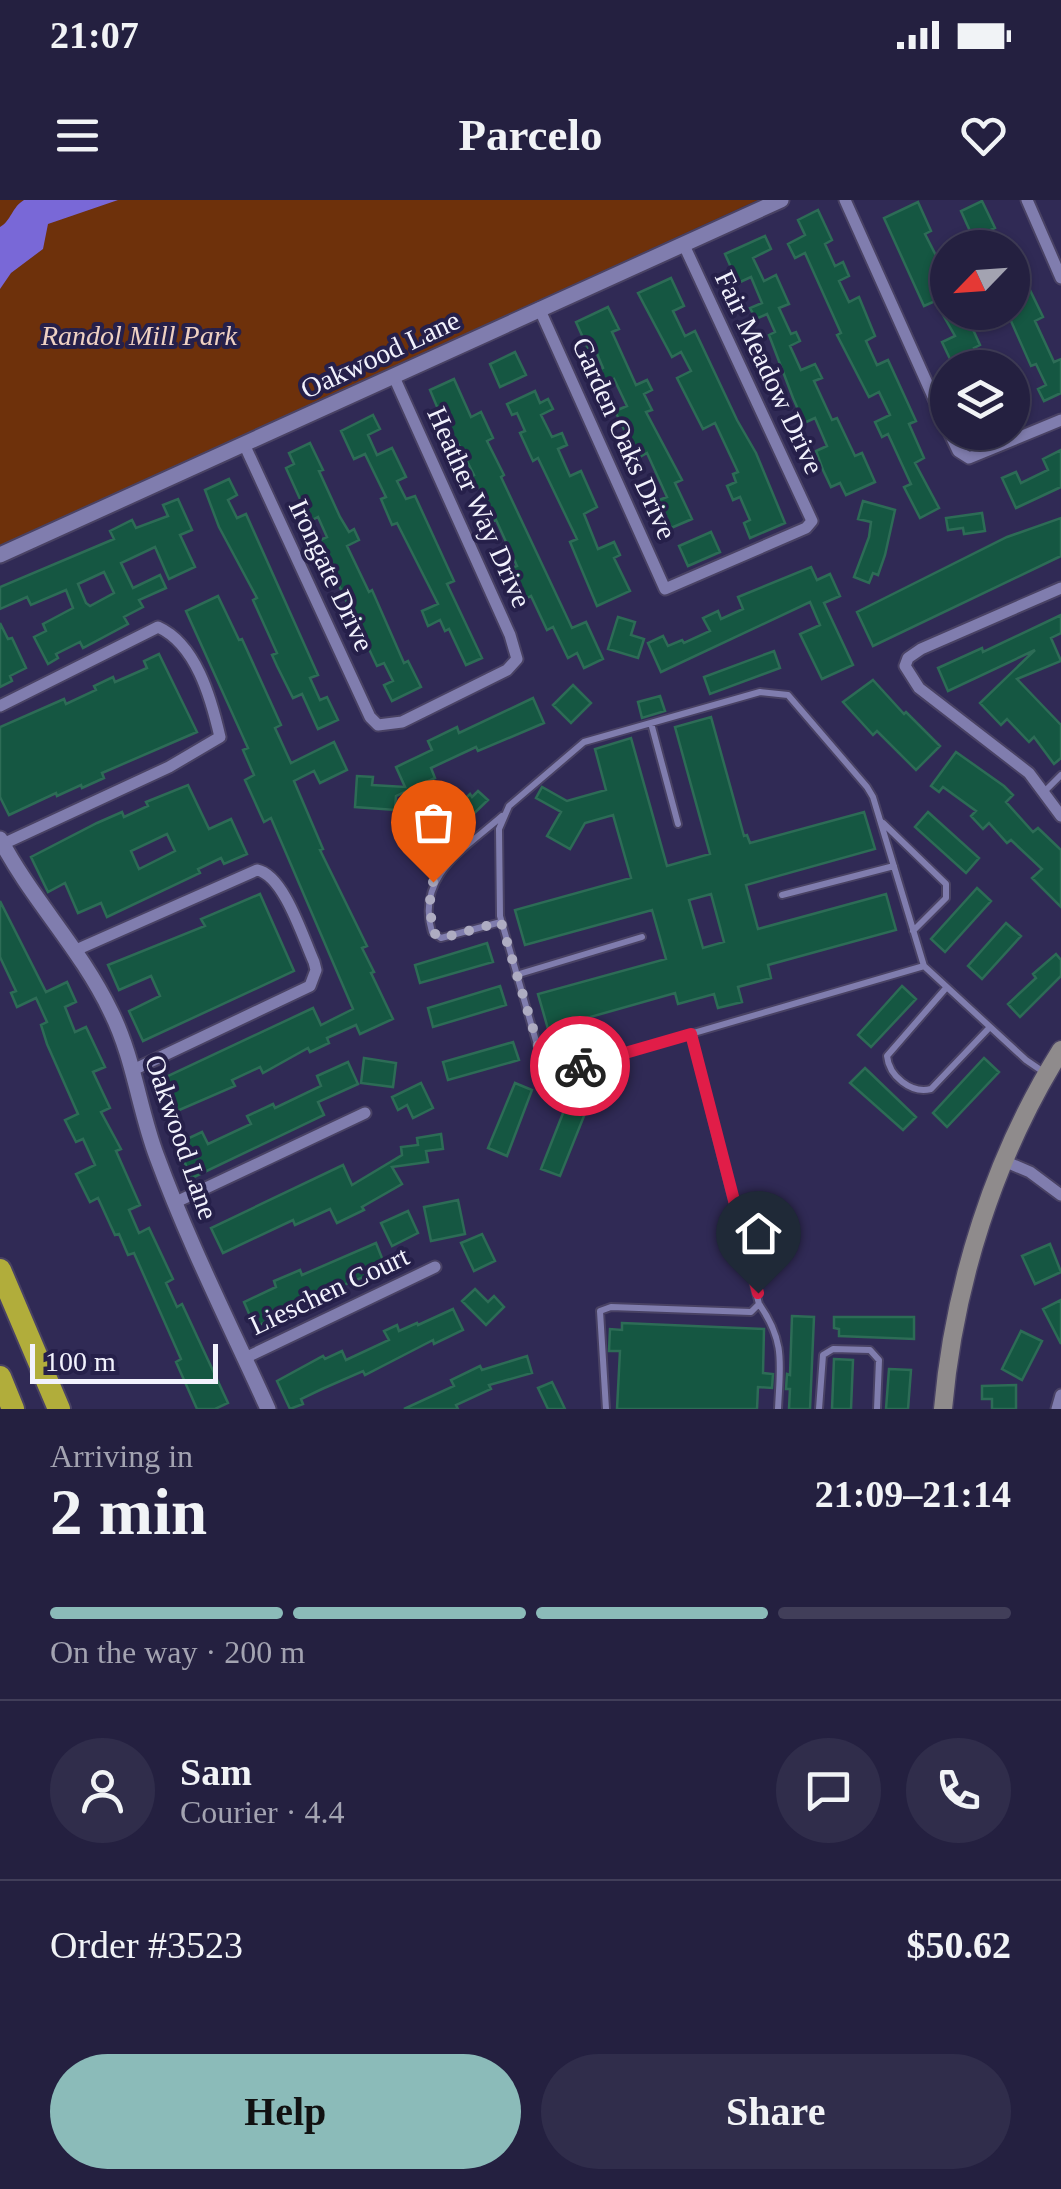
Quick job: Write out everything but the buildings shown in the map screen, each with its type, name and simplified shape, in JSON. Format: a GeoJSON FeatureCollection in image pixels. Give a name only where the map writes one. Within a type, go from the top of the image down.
{"type":"FeatureCollection","features":[{"type":"Feature","properties":{"kind":"highway"},"geometry":{"type":"LineString","coordinates":[[0,1270],[59,1409]]}},
{"type":"Feature","properties":{"kind":"highway"},"geometry":{"type":"LineString","coordinates":[[0,1378],[13,1409]]}},
{"type":"Feature","properties":{"kind":"main road"},"geometry":{"type":"LineString","coordinates":[[943,1409],[961,1294],[982,1222],[1004,1161],[1061,1050]]}},
{"type":"Feature","properties":{"kind":"street","name":"Oakwood Lane"},"geometry":{"type":"LineString","coordinates":[[0,555],[781,200]]}},
{"type":"Feature","properties":{"kind":"street"},"geometry":{"type":"LineString","coordinates":[[845,200],[930,391]]}},
{"type":"Feature","properties":{"kind":"street"},"geometry":{"type":"LineString","coordinates":[[1026,200],[1061,278]]}},
{"type":"Feature","properties":{"kind":"street","name":"Fair Meadow Drive"},"geometry":{"type":"LineString","coordinates":[[665,589],[806,528],[812,521],[683,243]]}},
{"type":"Feature","properties":{"kind":"street","name":"Garden Oaks Drive"},"geometry":{"type":"LineString","coordinates":[[539,308],[665,589]]}},
{"type":"Feature","properties":{"kind":"street","name":"Heather Way Drive"},"geometry":{"type":"LineString","coordinates":[[378,725],[402,722],[507,670],[517,659],[394,377]]}},
{"type":"Feature","properties":{"kind":"street"},"geometry":{"type":"LineString","coordinates":[[1030,434],[1061,420]]}},
{"type":"Feature","properties":{"kind":"street","name":"Irongate Drive"},"geometry":{"type":"LineString","coordinates":[[244,444],[366,710],[378,725]]}},
{"type":"Feature","properties":{"kind":"street"},"geometry":{"type":"LineString","coordinates":[[960,450],[964,456],[995,450]]}},
{"type":"Feature","properties":{"kind":"street"},"geometry":{"type":"LineString","coordinates":[[1061,588],[921,649],[908,658],[906,666],[918,688],[1008,754],[1061,816]]}},
{"type":"Feature","properties":{"kind":"street"},"geometry":{"type":"LineString","coordinates":[[0,706],[158,626],[174,634],[184,648],[204,684],[220,736],[169,767],[1,842]]}},
{"type":"Feature","properties":{"kind":"street","name":"Oakwood Lane"},"geometry":{"type":"LineString","coordinates":[[1,842],[20,875],[76,950],[110,1010],[174,1202],[268,1409]]}},
{"type":"Feature","properties":{"kind":"street"},"geometry":{"type":"LineString","coordinates":[[76,950],[257,870],[266,872],[278,884],[314,962],[314,979],[302,991],[133,1070]]}},
{"type":"Feature","properties":{"kind":"street"},"geometry":{"type":"LineString","coordinates":[[174,1202],[365,1113]]}},
{"type":"Feature","properties":{"kind":"street"},"geometry":{"type":"LineString","coordinates":[[1004,1161],[1030,1172],[1061,1195]]}},
{"type":"Feature","properties":{"kind":"street","name":"Lieschen Court"},"geometry":{"type":"LineString","coordinates":[[245,1358],[436,1267]]}},
{"type":"Feature","properties":{"kind":"street"},"geometry":{"type":"LineString","coordinates":[[1057,1409],[1061,1395]]}},
{"type":"Feature","properties":{"kind":"lane"},"geometry":{"type":"LineString","coordinates":[[924,966],[570,1069],[557,1068],[538,1048],[501,922],[499,829],[503,815],[508,806],[584,742],[760,692],[788,696],[867,787],[924,966],[1026,1060],[1046,1073]]}},
{"type":"Feature","properties":{"kind":"lane"},"geometry":{"type":"LineString","coordinates":[[650,722],[678,824]]}},
{"type":"Feature","properties":{"kind":"lane"},"geometry":{"type":"LineString","coordinates":[[1044,793],[1061,776]]}},
{"type":"Feature","properties":{"kind":"lane"},"geometry":{"type":"LineString","coordinates":[[501,922],[442,938],[429,926],[430,897],[436,876],[503,815]]}},
{"type":"Feature","properties":{"kind":"lane"},"geometry":{"type":"LineString","coordinates":[[880,820],[946,884],[946,898],[912,931]]}},
{"type":"Feature","properties":{"kind":"lane"},"geometry":{"type":"LineString","coordinates":[[782,894],[894,866]]}},
{"type":"Feature","properties":{"kind":"lane"},"geometry":{"type":"LineString","coordinates":[[516,974],[642,937]]}},
{"type":"Feature","properties":{"kind":"lane"},"geometry":{"type":"LineString","coordinates":[[946,988],[887,1056],[888,1066],[911,1090],[930,1089],[990,1028]]}},
{"type":"Feature","properties":{"kind":"lane"},"geometry":{"type":"LineString","coordinates":[[691,1034],[759,1304],[776,1328],[780,1352],[778,1409]]}},
{"type":"Feature","properties":{"kind":"lane"},"geometry":{"type":"LineString","coordinates":[[606,1409],[600,1311],[612,1307],[751,1312],[759,1304]]}},
{"type":"Feature","properties":{"kind":"lane"},"geometry":{"type":"LineString","coordinates":[[819,1409],[822,1360],[826,1351],[833,1349],[870,1350],[879,1360],[877,1409]]}},
{"type":"Feature","properties":{"kind":"green space","name":"Randol Mill Park"},"geometry":{"type":"Polygon","coordinates":[[[0,200],[758,200],[0,547],[0,200]]]}},
{"type":"Feature","properties":{"kind":"shaded area"},"geometry":{"type":"Polygon","coordinates":[[[24,200],[118,200],[48,224],[43,249],[11,273],[0,289],[0,227],[24,200]]]}},
{"type":"Feature","properties":{"kind":"way so far"},"geometry":{"type":"LineString","coordinates":[[433,882],[429,926],[432,932],[442,938],[501,922],[541,1055],[557,1068],[580,1066]]}},
{"type":"Feature","properties":{"kind":"route"},"geometry":{"type":"LineString","coordinates":[[580,1066],[691,1034],[758,1293]]}}]}
